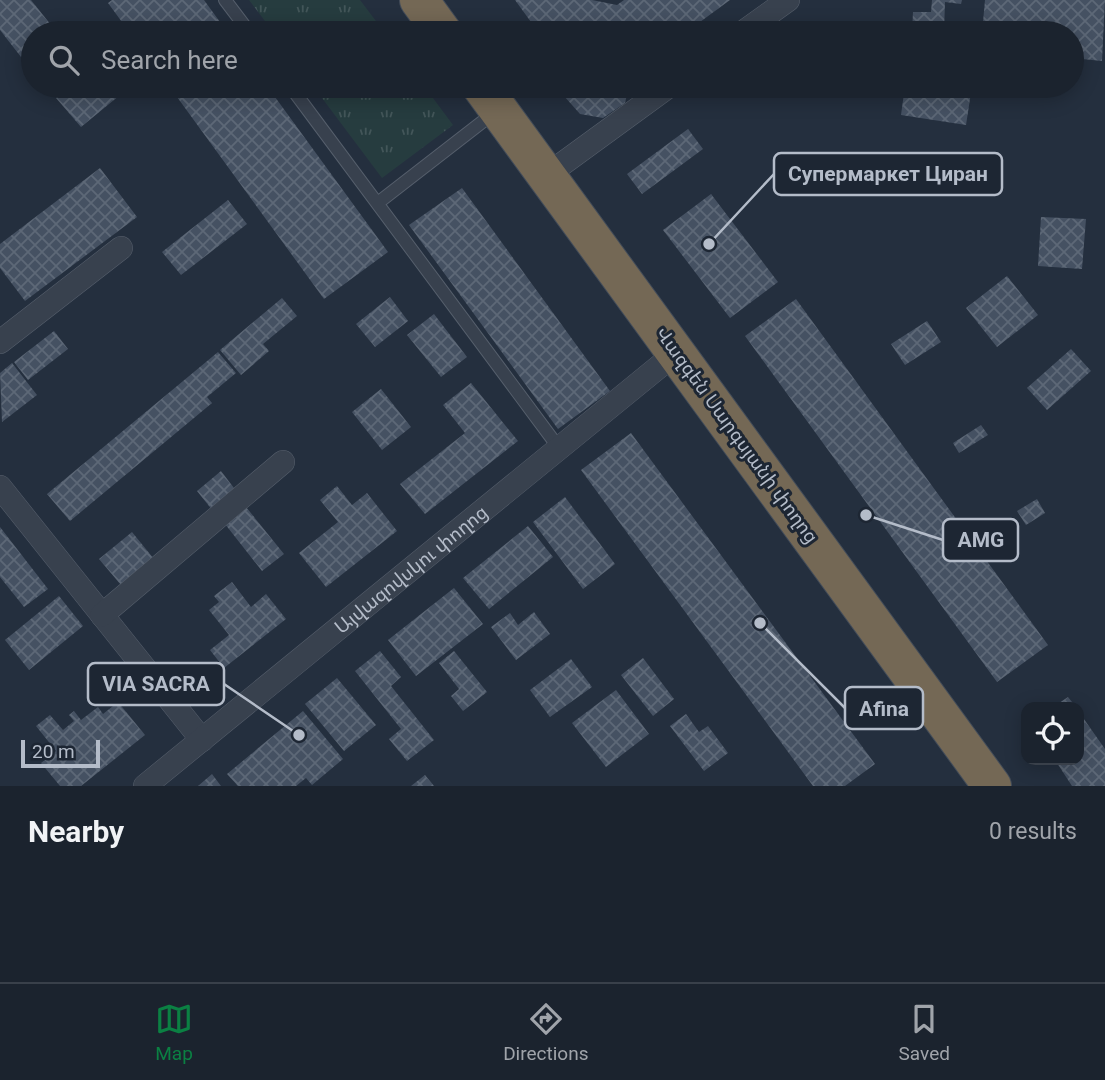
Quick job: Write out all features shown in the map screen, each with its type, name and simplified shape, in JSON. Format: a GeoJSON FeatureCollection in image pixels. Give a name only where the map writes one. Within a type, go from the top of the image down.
{"type":"FeatureCollection","features":[{"type":"Feature","properties":{"kind":"highway"},"geometry":{"type":"LineString","coordinates":[[419,0],[434,21]]}},
{"type":"Feature","properties":{"kind":"highway","name":"Վազգեն Սարգսյանի փողոց"},"geometry":{"type":"LineString","coordinates":[[491,98],[992,786]]}},
{"type":"Feature","properties":{"kind":"street"},"geometry":{"type":"LineString","coordinates":[[759,21],[788,0]]}},
{"type":"Feature","properties":{"kind":"street"},"geometry":{"type":"LineString","coordinates":[[547,175],[653,98]]}},
{"type":"Feature","properties":{"kind":"street"},"geometry":{"type":"LineString","coordinates":[[0,342],[121,248]]}},
{"type":"Feature","properties":{"kind":"street","name":"Այվազովսկու փողոց"},"geometry":{"type":"LineString","coordinates":[[145,786],[677,352]]}},
{"type":"Feature","properties":{"kind":"street"},"geometry":{"type":"LineString","coordinates":[[102,615],[283,462]]}},
{"type":"Feature","properties":{"kind":"street"},"geometry":{"type":"LineString","coordinates":[[0,487],[202,740]]}},
{"type":"Feature","properties":{"kind":"lane"},"geometry":{"type":"LineString","coordinates":[[225,0],[241,21]]}},
{"type":"Feature","properties":{"kind":"lane"},"geometry":{"type":"LineString","coordinates":[[299,98],[559,448]]}},
{"type":"Feature","properties":{"kind":"lane"},"geometry":{"type":"LineString","coordinates":[[379,202],[489,98]]}},
{"type":"Feature","properties":{"kind":"green space"},"geometry":{"type":"Polygon","coordinates":[[[249,0],[360,0],[376,21],[265,21],[249,0]]]}},
{"type":"Feature","properties":{"kind":"green space"},"geometry":{"type":"Polygon","coordinates":[[[322,98],[433,98],[453,125],[382,178],[322,98]]]}},
{"type":"Feature","properties":{"kind":"building"},"geometry":{"type":"Polygon","coordinates":[[[0,0],[31,0],[48,21],[21,21],[21,57],[0,30],[0,0]]]}},
{"type":"Feature","properties":{"kind":"building"},"geometry":{"type":"Polygon","coordinates":[[[112,0],[204,0],[219,21],[121,21],[108,3],[112,0]]]}},
{"type":"Feature","properties":{"kind":"building"},"geometry":{"type":"Polygon","coordinates":[[[515,0],[592,0],[617,5],[624,0],[730,0],[701,21],[530,21],[515,0]]]}},
{"type":"Feature","properties":{"kind":"building"},"geometry":{"type":"Polygon","coordinates":[[[932,0],[962,0],[961,4],[945,2],[944,21],[913,21],[913,12],[931,12],[932,0]]]}},
{"type":"Feature","properties":{"kind":"building"},"geometry":{"type":"Polygon","coordinates":[[[985,0],[1105,0],[1102,61],[1084,59],[1084,21],[983,21],[985,0]]]}},
{"type":"Feature","properties":{"kind":"building"},"geometry":{"type":"Polygon","coordinates":[[[56,98],[116,98],[81,127],[56,98]]]}},
{"type":"Feature","properties":{"kind":"building"},"geometry":{"type":"Polygon","coordinates":[[[178,98],[276,98],[388,252],[324,299],[178,98]]]}},
{"type":"Feature","properties":{"kind":"building"},"geometry":{"type":"Polygon","coordinates":[[[566,98],[626,98],[625,103],[603,118],[580,114],[566,98]]]}},
{"type":"Feature","properties":{"kind":"building"},"geometry":{"type":"Polygon","coordinates":[[[903,98],[970,98],[966,125],[901,115],[903,98]]]}},
{"type":"Feature","properties":{"kind":"building"},"geometry":{"type":"Polygon","coordinates":[[[688,129],[703,149],[642,194],[627,174],[688,129]]]}},
{"type":"Feature","properties":{"kind":"building"},"geometry":{"type":"Polygon","coordinates":[[[100,168],[137,217],[25,301],[0,268],[0,244],[100,168]]]}},
{"type":"Feature","properties":{"kind":"building"},"geometry":{"type":"Polygon","coordinates":[[[462,188],[610,391],[558,429],[409,225],[462,188]]]}},
{"type":"Feature","properties":{"kind":"building"},"geometry":{"type":"Polygon","coordinates":[[[711,194],[778,282],[730,318],[663,230],[711,194]]]}},
{"type":"Feature","properties":{"kind":"building"},"geometry":{"type":"Polygon","coordinates":[[[228,200],[247,224],[181,275],[162,252],[228,200]]]}},
{"type":"Feature","properties":{"kind":"building"},"geometry":{"type":"Polygon","coordinates":[[[1041,217],[1086,219],[1082,269],[1038,266],[1041,217]]]}},
{"type":"Feature","properties":{"kind":"building"},"geometry":{"type":"Polygon","coordinates":[[[1007,276],[1038,315],[997,347],[966,308],[1007,276]]]}},
{"type":"Feature","properties":{"kind":"building"},"geometry":{"type":"Polygon","coordinates":[[[390,297],[408,321],[375,347],[356,324],[390,297]]]}},
{"type":"Feature","properties":{"kind":"building"},"geometry":{"type":"Polygon","coordinates":[[[282,298],[297,316],[263,344],[269,351],[241,375],[220,350],[282,298]]]}},
{"type":"Feature","properties":{"kind":"building"},"geometry":{"type":"Polygon","coordinates":[[[796,299],[1048,645],[997,682],[745,336],[796,299]]]}},
{"type":"Feature","properties":{"kind":"building"},"geometry":{"type":"Polygon","coordinates":[[[434,314],[467,357],[441,377],[407,335],[434,314]]]}},
{"type":"Feature","properties":{"kind":"building"},"geometry":{"type":"Polygon","coordinates":[[[927,321],[941,342],[905,365],[891,344],[927,321]]]}},
{"type":"Feature","properties":{"kind":"building"},"geometry":{"type":"Polygon","coordinates":[[[54,331],[68,349],[28,380],[14,362],[54,331]]]}},
{"type":"Feature","properties":{"kind":"building"},"geometry":{"type":"Polygon","coordinates":[[[1071,349],[1091,371],[1047,410],[1027,388],[1071,349]]]}},
{"type":"Feature","properties":{"kind":"building"},"geometry":{"type":"Polygon","coordinates":[[[218,352],[236,373],[207,397],[212,403],[70,521],[47,494],[218,352]]]}},
{"type":"Feature","properties":{"kind":"building"},"geometry":{"type":"Polygon","coordinates":[[[12,363],[37,395],[2,422],[0,373],[12,363]]]}},
{"type":"Feature","properties":{"kind":"building"},"geometry":{"type":"Polygon","coordinates":[[[471,383],[518,441],[425,514],[400,484],[465,433],[443,405],[471,383]]]}},
{"type":"Feature","properties":{"kind":"building"},"geometry":{"type":"Polygon","coordinates":[[[381,389],[411,427],[382,450],[352,412],[381,389]]]}},
{"type":"Feature","properties":{"kind":"building"},"geometry":{"type":"Polygon","coordinates":[[[981,425],[988,435],[959,453],[953,443],[981,425]]]}},
{"type":"Feature","properties":{"kind":"building"},"geometry":{"type":"Polygon","coordinates":[[[631,433],[875,764],[845,786],[813,786],[581,470],[631,433]]]}},
{"type":"Feature","properties":{"kind":"building"},"geometry":{"type":"Polygon","coordinates":[[[221,471],[237,492],[213,511],[197,491],[221,471]]]}},
{"type":"Feature","properties":{"kind":"building"},"geometry":{"type":"Polygon","coordinates":[[[337,486],[352,505],[367,493],[397,531],[326,587],[299,553],[338,522],[320,500],[337,486]]]}},
{"type":"Feature","properties":{"kind":"building"},"geometry":{"type":"Polygon","coordinates":[[[565,497],[615,564],[583,589],[533,522],[565,497]]]}},
{"type":"Feature","properties":{"kind":"building"},"geometry":{"type":"Polygon","coordinates":[[[1037,499],[1045,513],[1026,525],[1017,511],[1037,499]]]}},
{"type":"Feature","properties":{"kind":"building"},"geometry":{"type":"Polygon","coordinates":[[[246,507],[284,554],[262,571],[225,524],[246,507]]]}},
{"type":"Feature","properties":{"kind":"building"},"geometry":{"type":"Polygon","coordinates":[[[528,526],[553,557],[489,609],[463,578],[528,526]]]}},
{"type":"Feature","properties":{"kind":"building"},"geometry":{"type":"Polygon","coordinates":[[[0,527],[48,589],[24,607],[0,577],[0,527]]]}},
{"type":"Feature","properties":{"kind":"building"},"geometry":{"type":"Polygon","coordinates":[[[132,532],[154,559],[121,585],[99,559],[132,532]]]}},
{"type":"Feature","properties":{"kind":"building"},"geometry":{"type":"Polygon","coordinates":[[[232,582],[251,607],[266,594],[286,619],[224,668],[210,650],[229,635],[209,610],[219,602],[214,596],[232,582]]]}},
{"type":"Feature","properties":{"kind":"building"},"geometry":{"type":"Polygon","coordinates":[[[454,588],[483,624],[416,676],[388,640],[454,588]]]}},
{"type":"Feature","properties":{"kind":"building"},"geometry":{"type":"Polygon","coordinates":[[[59,596],[83,626],[29,670],[5,640],[59,596]]]}},
{"type":"Feature","properties":{"kind":"building"},"geometry":{"type":"Polygon","coordinates":[[[534,612],[550,634],[516,660],[491,627],[510,613],[518,625],[534,612]]]}},
{"type":"Feature","properties":{"kind":"building"},"geometry":{"type":"Polygon","coordinates":[[[380,651],[401,677],[391,686],[434,740],[407,761],[389,739],[401,729],[355,671],[380,651]]]}},
{"type":"Feature","properties":{"kind":"building"},"geometry":{"type":"Polygon","coordinates":[[[454,651],[487,692],[463,711],[451,696],[459,689],[439,663],[454,651]]]}},
{"type":"Feature","properties":{"kind":"building"},"geometry":{"type":"Polygon","coordinates":[[[643,658],[674,699],[653,716],[621,675],[643,658]]]}},
{"type":"Feature","properties":{"kind":"building"},"geometry":{"type":"Polygon","coordinates":[[[571,659],[592,687],[550,717],[530,690],[571,659]]]}},
{"type":"Feature","properties":{"kind":"building"},"geometry":{"type":"Polygon","coordinates":[[[337,678],[376,725],[344,751],[305,704],[337,678]]]}},
{"type":"Feature","properties":{"kind":"building"},"geometry":{"type":"Polygon","coordinates":[[[616,690],[649,734],[606,767],[572,723],[616,690]]]}},
{"type":"Feature","properties":{"kind":"building"},"geometry":{"type":"Polygon","coordinates":[[[118,702],[145,735],[81,786],[60,786],[41,763],[56,751],[36,726],[50,715],[63,730],[74,721],[69,715],[74,711],[81,720],[98,707],[103,714],[118,702]]]}},
{"type":"Feature","properties":{"kind":"building"},"geometry":{"type":"Polygon","coordinates":[[[303,711],[343,759],[312,785],[306,778],[296,786],[238,786],[227,774],[303,711]]]}},
{"type":"Feature","properties":{"kind":"building"},"geometry":{"type":"Polygon","coordinates":[[[686,714],[699,732],[708,726],[728,753],[704,771],[670,726],[686,714]]]}},
{"type":"Feature","properties":{"kind":"building"},"geometry":{"type":"Polygon","coordinates":[[[1084,719],[1105,749],[1105,786],[1072,786],[1058,765],[1084,765],[1084,719]]]}},
{"type":"Feature","properties":{"kind":"building"},"geometry":{"type":"Polygon","coordinates":[[[212,774],[221,786],[198,786],[212,774]]]}},
{"type":"Feature","properties":{"kind":"building"},"geometry":{"type":"Polygon","coordinates":[[[425,775],[434,786],[411,786],[425,775]]]}},
{"type":"Feature","properties":{"kind":"place","name":"Супермаркет Циран"},"geometry":{"type":"Point","coordinates":[709,244]}},
{"type":"Feature","properties":{"kind":"place","name":"AMG"},"geometry":{"type":"Point","coordinates":[866,515]}},
{"type":"Feature","properties":{"kind":"place","name":"Afina"},"geometry":{"type":"Point","coordinates":[760,623]}},
{"type":"Feature","properties":{"kind":"place","name":"VIA SACRA"},"geometry":{"type":"Point","coordinates":[299,735]}}]}
